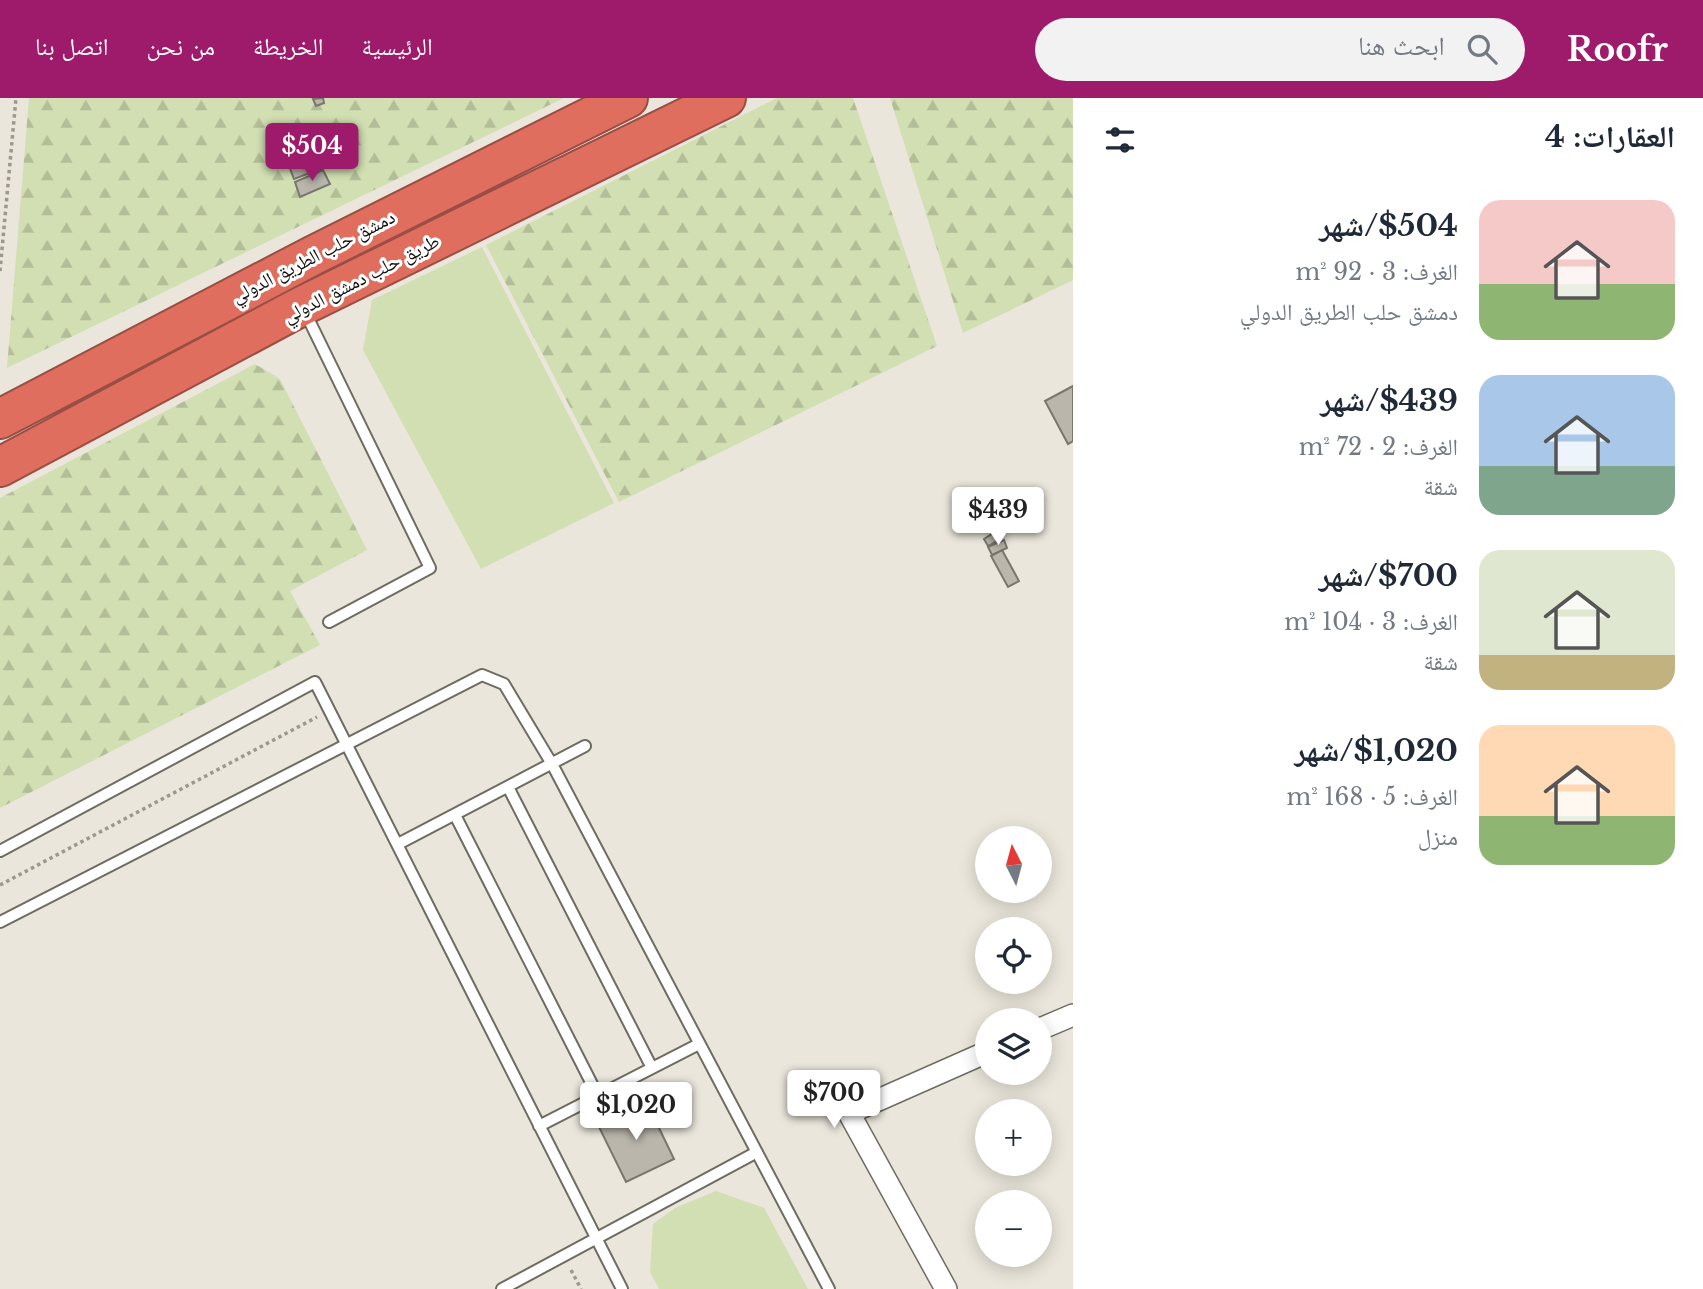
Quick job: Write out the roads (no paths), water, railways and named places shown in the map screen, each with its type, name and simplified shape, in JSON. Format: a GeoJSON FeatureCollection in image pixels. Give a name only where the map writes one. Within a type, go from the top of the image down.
{"type":"FeatureCollection","features":[{"type":"Feature","properties":{"kind":"highway","name":"دمشق حلب الطريق الدولي"},"geometry":{"type":"LineString","coordinates":[[0,419],[314,255],[628,98]]}},
{"type":"Feature","properties":{"kind":"highway","name":"طريق حلب دمشق الدولي"},"geometry":{"type":"LineString","coordinates":[[0,467],[302,306],[726,98]]}},
{"type":"Feature","properties":{"kind":"street"},"geometry":{"type":"LineString","coordinates":[[1052,1024],[1073,1014]]}},
{"type":"Feature","properties":{"kind":"street"},"geometry":{"type":"LineString","coordinates":[[946,1289],[849,1112],[975,1057]]}},
{"type":"Feature","properties":{"kind":"lane"},"geometry":{"type":"LineString","coordinates":[[302,306],[430,568],[329,622]]}},
{"type":"Feature","properties":{"kind":"lane"},"geometry":{"type":"LineString","coordinates":[[0,922],[482,675],[505,684],[552,764],[829,1289]]}},
{"type":"Feature","properties":{"kind":"lane"},"geometry":{"type":"LineString","coordinates":[[0,851],[315,682],[349,744],[622,1289]]}},
{"type":"Feature","properties":{"kind":"lane"},"geometry":{"type":"LineString","coordinates":[[398,844],[585,746]]}},
{"type":"Feature","properties":{"kind":"lane"},"geometry":{"type":"LineString","coordinates":[[508,787],[652,1068]]}},
{"type":"Feature","properties":{"kind":"lane"},"geometry":{"type":"LineString","coordinates":[[454,814],[598,1096]]}},
{"type":"Feature","properties":{"kind":"lane"},"geometry":{"type":"LineString","coordinates":[[539,1126],[699,1044]]}},
{"type":"Feature","properties":{"kind":"lane"},"geometry":{"type":"LineString","coordinates":[[502,1289],[757,1152]]}}]}
